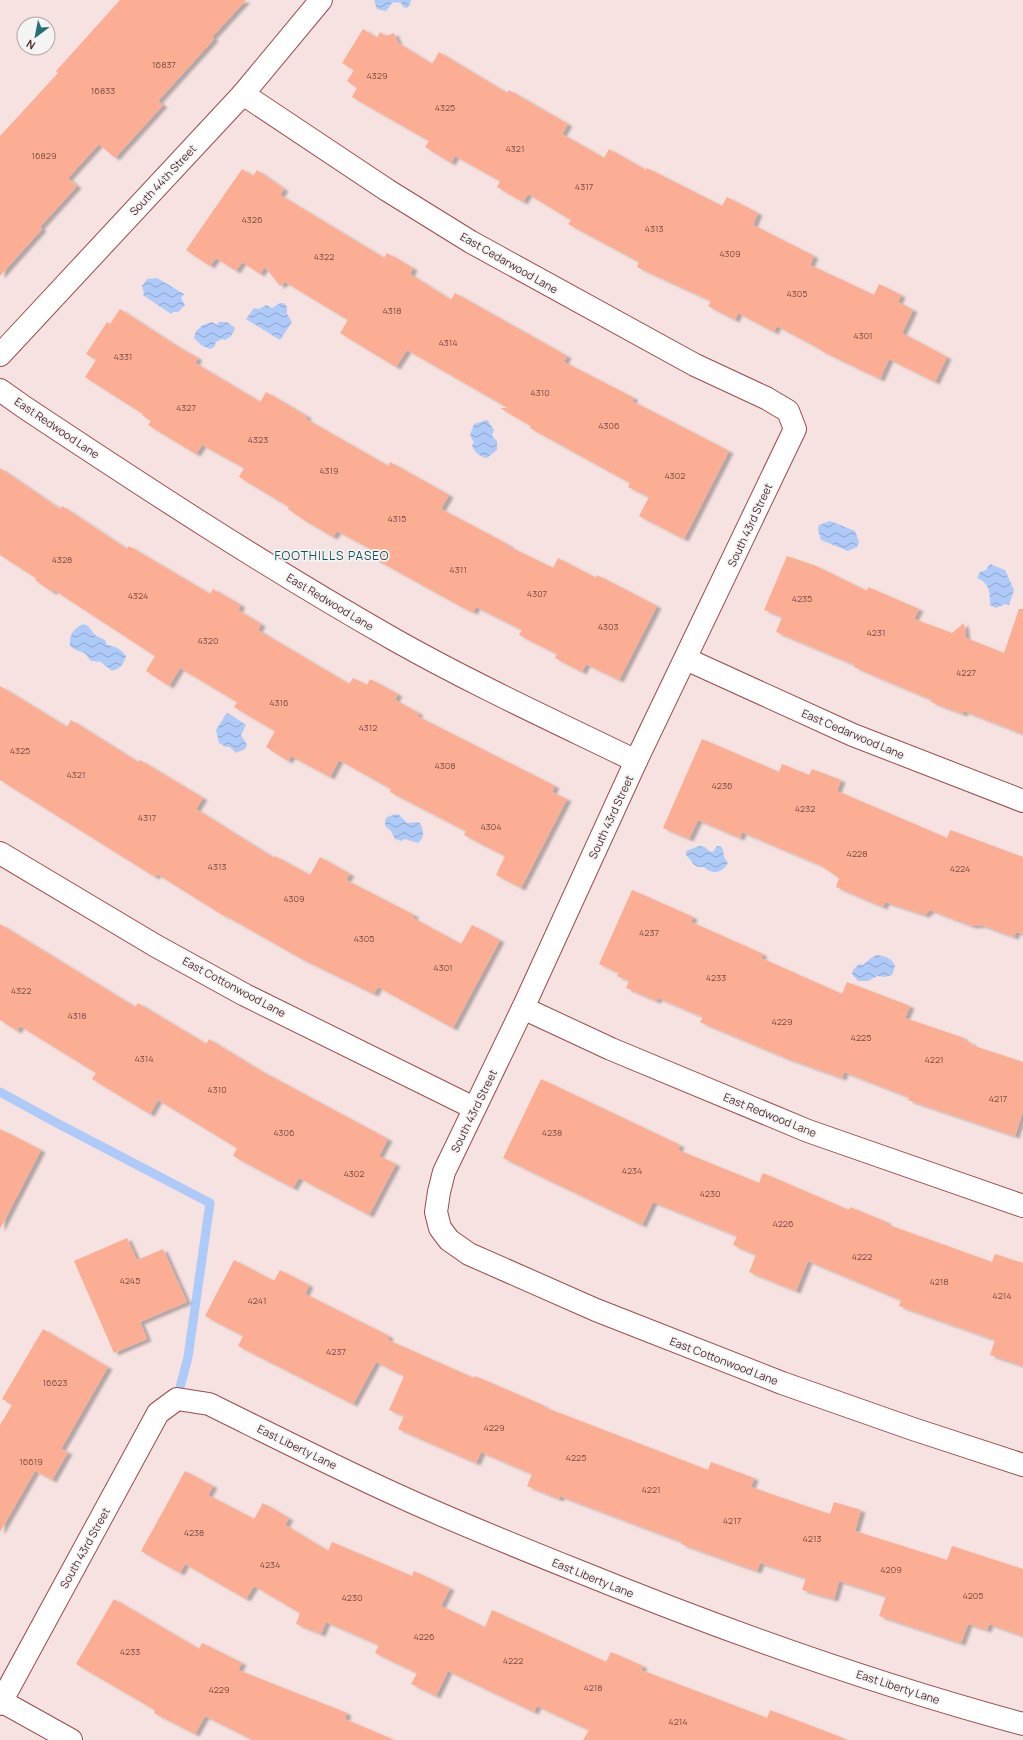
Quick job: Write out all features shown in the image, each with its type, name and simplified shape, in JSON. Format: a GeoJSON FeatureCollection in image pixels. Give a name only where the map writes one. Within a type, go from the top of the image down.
{"type":"FeatureCollection","features":[{"type":"Feature","properties":{"kind":"street","name":"South 44th Street"},"geometry":{"type":"LineString","coordinates":[[0,355],[244,94],[322,0]]}},
{"type":"Feature","properties":{"kind":"street","name":"East Cedarwood Lane"},"geometry":{"type":"LineString","coordinates":[[244,94],[381,186],[471,242],[695,365],[766,398],[788,410]]}},
{"type":"Feature","properties":{"kind":"street","name":"East Redwood Lane"},"geometry":{"type":"LineString","coordinates":[[0,390],[24,408],[182,511],[315,594],[396,641],[636,761]]}},
{"type":"Feature","properties":{"kind":"street","name":"South 43rd Street"},"geometry":{"type":"LineString","coordinates":[[440,1228],[436,1212],[444,1172],[523,1008],[636,761],[795,429],[788,410]]}},
{"type":"Feature","properties":{"kind":"street","name":"East Cedarwood Lane"},"geometry":{"type":"LineString","coordinates":[[686,659],[854,735],[1023,801]]}},
{"type":"Feature","properties":{"kind":"street","name":"East Cottonwood Lane"},"geometry":{"type":"LineString","coordinates":[[0,853],[156,946],[245,995],[474,1108]]}},
{"type":"Feature","properties":{"kind":"street","name":"East Redwood Lane"},"geometry":{"type":"LineString","coordinates":[[523,1008],[611,1049],[808,1131],[1023,1206]]}},
{"type":"Feature","properties":{"kind":"street","name":"East Cottonwood Lane"},"geometry":{"type":"LineString","coordinates":[[440,1228],[449,1240],[469,1254],[603,1313],[782,1383],[913,1429],[1023,1465]]}},
{"type":"Feature","properties":{"kind":"street","name":"South 43rd Street"},"geometry":{"type":"LineString","coordinates":[[1,1702],[158,1413],[177,1399]]}},
{"type":"Feature","properties":{"kind":"street","name":"East Liberty Lane"},"geometry":{"type":"LineString","coordinates":[[177,1399],[209,1404],[399,1496],[519,1548],[654,1602],[738,1634],[875,1681],[1023,1724]]}},
{"type":"Feature","properties":{"kind":"street"},"geometry":{"type":"LineString","coordinates":[[1,1702],[72,1740]]}},
{"type":"Feature","properties":{"kind":"street"},"geometry":{"type":"LineString","coordinates":[[1019,1740],[1023,1730]]}},
{"type":"Feature","properties":{"kind":"water"},"geometry":{"type":"Polygon","coordinates":[[[374,0],[411,0],[407,8],[403,7],[401,3],[393,2],[386,11],[377,9],[374,0]]]}},
{"type":"Feature","properties":{"kind":"water"},"geometry":{"type":"Polygon","coordinates":[[[157,278],[184,294],[181,298],[185,305],[178,312],[173,312],[171,314],[143,295],[144,293],[142,286],[147,279],[157,278]]]}},
{"type":"Feature","properties":{"kind":"water"},"geometry":{"type":"Polygon","coordinates":[[[280,303],[284,303],[287,307],[287,314],[292,322],[280,340],[246,319],[254,308],[259,309],[266,305],[272,308],[280,303]]]}},
{"type":"Feature","properties":{"kind":"water"},"geometry":{"type":"Polygon","coordinates":[[[212,322],[217,325],[219,322],[227,322],[235,328],[233,334],[229,338],[216,342],[214,347],[210,349],[201,345],[194,338],[196,331],[203,325],[212,322]]]}},
{"type":"Feature","properties":{"kind":"water"},"geometry":{"type":"Polygon","coordinates":[[[487,420],[494,430],[492,436],[497,441],[497,450],[487,458],[474,450],[472,445],[474,443],[470,435],[474,424],[487,420]]]}},
{"type":"Feature","properties":{"kind":"water"},"geometry":{"type":"Polygon","coordinates":[[[830,521],[855,531],[859,542],[857,547],[848,551],[821,540],[818,530],[819,525],[830,521]]]}},
{"type":"Feature","properties":{"kind":"water"},"geometry":{"type":"Polygon","coordinates":[[[990,564],[1005,570],[1014,590],[1009,605],[1005,604],[996,608],[990,605],[987,586],[977,578],[980,572],[986,570],[990,564]]]}},
{"type":"Feature","properties":{"kind":"water"},"geometry":{"type":"Polygon","coordinates":[[[84,624],[88,626],[95,635],[105,640],[107,645],[118,648],[126,656],[123,664],[118,669],[112,671],[101,662],[90,660],[86,654],[70,646],[71,635],[77,627],[84,624]]]}},
{"type":"Feature","properties":{"kind":"water"},"geometry":{"type":"Polygon","coordinates":[[[228,713],[246,725],[241,735],[247,745],[245,749],[236,753],[230,747],[226,747],[219,743],[216,730],[228,713]]]}},
{"type":"Feature","properties":{"kind":"water"},"geometry":{"type":"Polygon","coordinates":[[[396,814],[407,823],[420,823],[423,834],[422,839],[418,843],[405,839],[401,841],[395,839],[391,831],[385,826],[385,820],[387,817],[396,814]]]}},
{"type":"Feature","properties":{"kind":"water"},"geometry":{"type":"Polygon","coordinates":[[[699,846],[705,847],[709,851],[713,852],[717,846],[721,846],[724,857],[728,863],[723,869],[717,872],[707,870],[704,867],[697,867],[686,855],[686,851],[699,846]]]}},
{"type":"Feature","properties":{"kind":"water"},"geometry":{"type":"Polygon","coordinates":[[[877,955],[892,961],[895,966],[892,975],[885,977],[877,976],[868,981],[858,981],[852,974],[853,970],[859,964],[863,965],[877,955]]]}},
{"type":"Feature","properties":{"kind":"building"},"geometry":{"type":"Polygon","coordinates":[[[120,0],[246,0],[212,37],[214,39],[158,101],[163,105],[115,158],[99,144],[68,178],[77,186],[40,227],[42,229],[0,276],[0,136],[58,73],[56,71],[120,0]]]}},
{"type":"Feature","properties":{"kind":"building"},"geometry":{"type":"Polygon","coordinates":[[[363,29],[377,38],[380,32],[386,36],[394,33],[398,43],[432,64],[439,52],[507,93],[509,90],[568,124],[562,134],[604,158],[609,149],[646,170],[647,168],[722,206],[727,197],[758,213],[753,225],[814,256],[810,265],[874,295],[879,284],[901,295],[898,302],[913,310],[902,333],[947,357],[935,382],[889,359],[880,379],[820,350],[777,326],[774,332],[738,313],[735,320],[708,306],[711,301],[637,267],[639,262],[568,224],[571,220],[528,194],[523,202],[497,187],[500,181],[455,156],[451,163],[425,147],[429,141],[352,97],[357,88],[347,81],[354,70],[342,63],[363,29]]]}},
{"type":"Feature","properties":{"kind":"building"},"geometry":{"type":"Polygon","coordinates":[[[242,169],[253,176],[257,170],[284,189],[280,195],[384,258],[387,253],[413,268],[410,274],[451,300],[455,293],[567,356],[564,362],[634,398],[632,401],[729,451],[684,539],[639,516],[649,497],[628,487],[630,483],[530,428],[531,426],[500,408],[508,408],[407,350],[396,367],[340,333],[348,320],[285,282],[280,286],[265,267],[260,274],[242,262],[236,271],[216,258],[210,266],[186,250],[242,169]]]}},
{"type":"Feature","properties":{"kind":"building"},"geometry":{"type":"Polygon","coordinates":[[[120,309],[175,345],[198,358],[195,363],[260,402],[266,392],[307,416],[306,419],[388,466],[390,462],[449,495],[441,509],[509,545],[508,546],[553,568],[558,558],[596,578],[597,575],[657,606],[619,680],[586,664],[582,672],[555,658],[557,654],[519,635],[522,630],[476,607],[473,612],[462,607],[375,559],[378,553],[337,531],[333,537],[304,520],[288,509],[289,507],[239,477],[244,468],[202,445],[196,454],[148,425],[151,421],[142,415],[143,414],[85,377],[96,360],[86,354],[107,322],[110,324],[120,309]]]}},
{"type":"Feature","properties":{"kind":"building"},"geometry":{"type":"Polygon","coordinates":[[[0,468],[60,509],[62,506],[127,549],[129,546],[210,594],[213,589],[241,605],[238,610],[261,624],[258,630],[349,684],[353,678],[367,685],[370,679],[398,694],[395,700],[419,713],[417,716],[555,786],[552,792],[567,799],[521,888],[496,875],[505,856],[464,835],[466,831],[390,792],[391,789],[339,760],[330,777],[291,756],[288,761],[266,747],[275,731],[234,707],[237,702],[180,668],[169,686],[146,671],[155,656],[54,590],[52,592],[35,580],[36,578],[0,555],[0,468]]]}},
{"type":"Feature","properties":{"kind":"building"},"geometry":{"type":"Polygon","coordinates":[[[787,556],[816,566],[867,591],[868,587],[919,609],[914,619],[952,633],[964,623],[966,638],[1004,653],[1019,609],[1023,609],[1023,734],[964,711],[963,714],[931,702],[932,700],[854,667],[855,665],[776,632],[782,617],[764,610],[787,556]]]}},
{"type":"Feature","properties":{"kind":"building"},"geometry":{"type":"Polygon","coordinates":[[[0,686],[67,727],[71,720],[138,762],[140,760],[203,798],[196,809],[274,858],[275,856],[310,875],[320,857],[350,874],[346,880],[414,915],[413,918],[461,944],[472,925],[500,940],[453,1028],[378,987],[374,994],[302,959],[226,917],[157,874],[155,877],[0,780],[0,686]]]}},
{"type":"Feature","properties":{"kind":"building"},"geometry":{"type":"Polygon","coordinates":[[[702,739],[779,772],[782,764],[809,775],[812,769],[841,780],[837,791],[947,838],[950,830],[1023,857],[1023,934],[1016,932],[1014,937],[981,925],[972,926],[930,910],[925,915],[885,902],[883,907],[836,887],[839,878],[820,865],[742,832],[740,838],[698,820],[689,839],[663,828],[702,739]]]}},
{"type":"Feature","properties":{"kind":"building"},"geometry":{"type":"Polygon","coordinates":[[[632,890],[693,917],[691,922],[763,954],[761,958],[842,994],[847,982],[910,1006],[905,1018],[964,1038],[963,1040],[972,1043],[971,1045],[1023,1062],[1023,1111],[1015,1136],[908,1100],[909,1097],[844,1072],[842,1078],[786,1058],[700,1022],[703,1017],[658,998],[656,1001],[626,988],[629,981],[617,976],[619,973],[599,964],[632,890]]]}},
{"type":"Feature","properties":{"kind":"building"},"geometry":{"type":"Polygon","coordinates":[[[0,924],[135,1007],[138,1003],[206,1044],[209,1039],[261,1071],[388,1139],[379,1156],[396,1164],[369,1215],[299,1178],[293,1188],[233,1156],[237,1148],[158,1100],[150,1114],[92,1079],[96,1073],[20,1026],[17,1031],[0,1020],[0,924]]]}},
{"type":"Feature","properties":{"kind":"building"},"geometry":{"type":"Polygon","coordinates":[[[541,1079],[680,1145],[678,1150],[759,1183],[763,1173],[849,1210],[850,1207],[887,1222],[886,1224],[992,1262],[995,1254],[1023,1263],[1023,1366],[990,1355],[995,1340],[899,1306],[901,1300],[808,1261],[796,1291],[749,1272],[756,1255],[733,1245],[737,1236],[653,1202],[642,1225],[503,1158],[541,1079]]]}},
{"type":"Feature","properties":{"kind":"building"},"geometry":{"type":"Polygon","coordinates":[[[0,1129],[41,1150],[0,1229],[0,1129]]]}},
{"type":"Feature","properties":{"kind":"building"},"geometry":{"type":"Polygon","coordinates":[[[127,1238],[137,1260],[163,1249],[187,1302],[140,1322],[147,1339],[114,1353],[74,1261],[127,1238]]]}},
{"type":"Feature","properties":{"kind":"building"},"geometry":{"type":"Polygon","coordinates":[[[234,1260],[274,1281],[280,1270],[309,1285],[305,1294],[389,1336],[388,1340],[474,1378],[475,1376],[545,1406],[544,1407],[708,1470],[711,1462],[754,1478],[751,1487],[830,1514],[834,1502],[861,1510],[855,1531],[947,1560],[952,1546],[1023,1569],[1023,1636],[989,1624],[987,1630],[968,1624],[961,1643],[879,1616],[886,1596],[839,1581],[834,1599],[802,1590],[806,1578],[760,1563],[757,1571],[681,1544],[682,1542],[560,1496],[559,1499],[527,1486],[532,1474],[481,1452],[476,1463],[398,1429],[404,1416],[389,1410],[404,1376],[376,1362],[353,1404],[238,1346],[243,1336],[205,1316],[234,1260]]]}},
{"type":"Feature","properties":{"kind":"building"},"geometry":{"type":"Polygon","coordinates":[[[43,1329],[108,1367],[61,1449],[68,1452],[52,1480],[35,1471],[0,1532],[0,1425],[12,1405],[2,1399],[43,1329]]]}},
{"type":"Feature","properties":{"kind":"building"},"geometry":{"type":"Polygon","coordinates":[[[185,1471],[213,1486],[208,1495],[254,1519],[263,1503],[289,1518],[285,1525],[328,1551],[332,1542],[412,1576],[414,1571],[450,1588],[441,1606],[485,1627],[492,1610],[606,1662],[611,1652],[643,1666],[641,1670],[767,1718],[770,1710],[843,1738],[843,1740],[583,1740],[589,1730],[537,1706],[534,1712],[448,1671],[436,1696],[411,1684],[417,1673],[375,1653],[379,1645],[326,1622],[321,1634],[296,1624],[300,1613],[254,1586],[246,1599],[185,1564],[180,1573],[141,1551],[185,1471]]]}},
{"type":"Feature","properties":{"kind":"building"},"geometry":{"type":"Polygon","coordinates":[[[114,1599],[199,1649],[202,1643],[242,1663],[238,1670],[347,1713],[345,1719],[394,1740],[253,1740],[205,1716],[195,1734],[154,1713],[155,1710],[76,1664],[114,1599]]]}},
{"type":"Feature","properties":{"kind":"waterway"},"geometry":{"type":"LineString","coordinates":[[0,1092],[210,1203],[188,1357],[177,1399]]}},
{"type":"Feature","properties":{"kind":"district","name":"FOOTHILLS PASEO"},"geometry":{"type":"Point","coordinates":[332,556]}}]}
